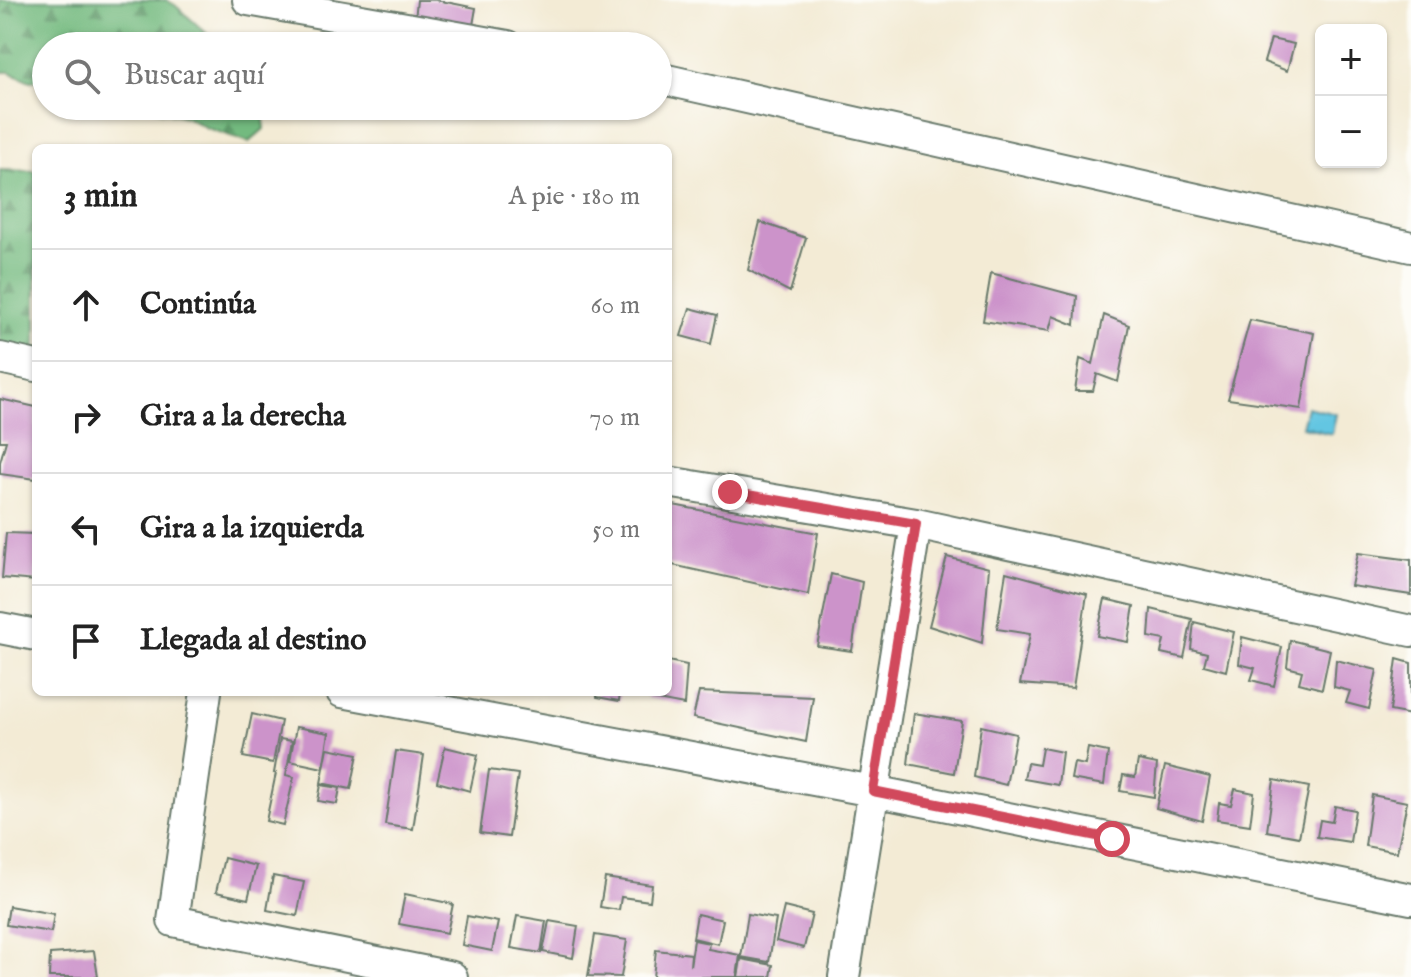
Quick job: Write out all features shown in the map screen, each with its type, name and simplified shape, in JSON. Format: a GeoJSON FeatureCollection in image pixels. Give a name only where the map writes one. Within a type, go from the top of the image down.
{"type":"FeatureCollection","features":[{"type":"Feature","properties":{"kind":"street"},"geometry":{"type":"LineString","coordinates":[[248,0],[429,32]]}},
{"type":"Feature","properties":{"kind":"street"},"geometry":{"type":"LineString","coordinates":[[672,81],[1411,247]]}},
{"type":"Feature","properties":{"kind":"street"},"geometry":{"type":"LineString","coordinates":[[0,358],[32,365]]}},
{"type":"Feature","properties":{"kind":"street"},"geometry":{"type":"LineString","coordinates":[[672,483],[916,524],[1411,631]]}},
{"type":"Feature","properties":{"kind":"street"},"geometry":{"type":"LineString","coordinates":[[844,977],[916,524]]}},
{"type":"Feature","properties":{"kind":"street"},"geometry":{"type":"LineString","coordinates":[[0,628],[32,634]]}},
{"type":"Feature","properties":{"kind":"street"},"geometry":{"type":"LineString","coordinates":[[205,696],[173,921],[452,977]]}},
{"type":"Feature","properties":{"kind":"street"},"geometry":{"type":"LineString","coordinates":[[363,696],[873,791],[1411,899]]}},
{"type":"Feature","properties":{"kind":"green space"},"geometry":{"type":"Polygon","coordinates":[[[0,0],[166,0],[205,32],[32,32],[32,81],[10,72],[0,72],[0,0]]]}},
{"type":"Feature","properties":{"kind":"green space"},"geometry":{"type":"Polygon","coordinates":[[[192,120],[264,120],[265,128],[249,142],[192,120]]]}},
{"type":"Feature","properties":{"kind":"green space"},"geometry":{"type":"Polygon","coordinates":[[[0,170],[32,171],[32,359],[0,349],[0,170]]]}},
{"type":"Feature","properties":{"kind":"water"},"geometry":{"type":"Polygon","coordinates":[[[1307,407],[1336,414],[1332,434],[1302,427],[1307,407]]]}},
{"type":"Feature","properties":{"kind":"building"},"geometry":{"type":"Polygon","coordinates":[[[417,0],[436,0],[476,8],[472,31],[415,20],[417,0]]]}},
{"type":"Feature","properties":{"kind":"building"},"geometry":{"type":"Polygon","coordinates":[[[1271,39],[1294,44],[1287,71],[1264,62],[1271,39]]]}},
{"type":"Feature","properties":{"kind":"building"},"geometry":{"type":"Polygon","coordinates":[[[760,222],[806,238],[790,292],[748,270],[760,222]]]}},
{"type":"Feature","properties":{"kind":"building"},"geometry":{"type":"Polygon","coordinates":[[[991,273],[1077,296],[1075,325],[1053,316],[1049,331],[983,321],[991,273]]]}},
{"type":"Feature","properties":{"kind":"building"},"geometry":{"type":"Polygon","coordinates":[[[690,308],[717,315],[711,344],[681,336],[690,308]]]}},
{"type":"Feature","properties":{"kind":"building"},"geometry":{"type":"Polygon","coordinates":[[[1104,315],[1129,325],[1118,382],[1097,374],[1093,391],[1075,391],[1080,359],[1093,364],[1104,315]]]}},
{"type":"Feature","properties":{"kind":"building"},"geometry":{"type":"Polygon","coordinates":[[[1250,320],[1314,333],[1301,409],[1228,399],[1250,320]]]}},
{"type":"Feature","properties":{"kind":"building"},"geometry":{"type":"Polygon","coordinates":[[[0,399],[32,406],[32,478],[0,474],[6,441],[0,441],[0,399]]]}},
{"type":"Feature","properties":{"kind":"building"},"geometry":{"type":"Polygon","coordinates":[[[672,505],[818,533],[808,595],[672,565],[672,505]]]}},
{"type":"Feature","properties":{"kind":"building"},"geometry":{"type":"Polygon","coordinates":[[[6,533],[32,534],[32,581],[2,578],[6,533]]]}},
{"type":"Feature","properties":{"kind":"building"},"geometry":{"type":"Polygon","coordinates":[[[1358,553],[1411,560],[1411,595],[1351,586],[1358,553]]]}},
{"type":"Feature","properties":{"kind":"building"},"geometry":{"type":"Polygon","coordinates":[[[947,557],[989,568],[982,643],[929,626],[947,557]]]}},
{"type":"Feature","properties":{"kind":"building"},"geometry":{"type":"Polygon","coordinates":[[[1006,572],[1087,594],[1073,688],[1020,684],[1030,634],[997,629],[1006,572]]]}},
{"type":"Feature","properties":{"kind":"building"},"geometry":{"type":"Polygon","coordinates":[[[831,574],[862,582],[852,651],[817,646],[831,574]]]}},
{"type":"Feature","properties":{"kind":"building"},"geometry":{"type":"Polygon","coordinates":[[[1105,599],[1134,606],[1128,642],[1097,636],[1105,599]]]}},
{"type":"Feature","properties":{"kind":"building"},"geometry":{"type":"Polygon","coordinates":[[[1151,609],[1192,619],[1184,658],[1161,653],[1164,640],[1149,637],[1151,609]]]}},
{"type":"Feature","properties":{"kind":"building"},"geometry":{"type":"Polygon","coordinates":[[[1194,622],[1234,632],[1226,671],[1204,665],[1207,653],[1191,649],[1194,622]]]}},
{"type":"Feature","properties":{"kind":"building"},"geometry":{"type":"Polygon","coordinates":[[[1242,637],[1282,647],[1274,686],[1251,680],[1255,668],[1239,664],[1242,637]]]}},
{"type":"Feature","properties":{"kind":"building"},"geometry":{"type":"Polygon","coordinates":[[[1290,640],[1330,650],[1322,689],[1299,683],[1302,671],[1287,667],[1290,640]]]}},
{"type":"Feature","properties":{"kind":"building"},"geometry":{"type":"Polygon","coordinates":[[[1397,659],[1411,663],[1411,715],[1390,711],[1397,659]]]}},
{"type":"Feature","properties":{"kind":"building"},"geometry":{"type":"Polygon","coordinates":[[[1336,660],[1377,670],[1369,709],[1346,703],[1350,691],[1334,687],[1336,660]]]}},
{"type":"Feature","properties":{"kind":"building"},"geometry":{"type":"Polygon","coordinates":[[[672,662],[687,665],[684,705],[647,698],[672,696],[672,662]]]}},
{"type":"Feature","properties":{"kind":"building"},"geometry":{"type":"Polygon","coordinates":[[[699,692],[813,697],[806,742],[693,718],[699,692]]]}},
{"type":"Feature","properties":{"kind":"building"},"geometry":{"type":"Polygon","coordinates":[[[597,696],[620,696],[619,701],[597,696]]]}},
{"type":"Feature","properties":{"kind":"building"},"geometry":{"type":"Polygon","coordinates":[[[914,713],[962,721],[954,773],[908,764],[914,713]]]}},
{"type":"Feature","properties":{"kind":"building"},"geometry":{"type":"Polygon","coordinates":[[[252,714],[281,721],[273,763],[243,757],[252,714]]]}},
{"type":"Feature","properties":{"kind":"building"},"geometry":{"type":"Polygon","coordinates":[[[981,726],[1016,734],[1006,785],[974,777],[981,726]]]}},
{"type":"Feature","properties":{"kind":"building"},"geometry":{"type":"Polygon","coordinates":[[[296,727],[329,733],[323,768],[290,761],[296,727]]]}},
{"type":"Feature","properties":{"kind":"building"},"geometry":{"type":"Polygon","coordinates":[[[280,739],[292,741],[286,775],[294,777],[283,825],[266,821],[280,739]]]}},
{"type":"Feature","properties":{"kind":"building"},"geometry":{"type":"Polygon","coordinates":[[[445,747],[478,755],[470,791],[437,782],[445,747]]]}},
{"type":"Feature","properties":{"kind":"building"},"geometry":{"type":"Polygon","coordinates":[[[328,748],[358,754],[351,789],[321,783],[328,748]]]}},
{"type":"Feature","properties":{"kind":"building"},"geometry":{"type":"Polygon","coordinates":[[[1042,748],[1062,752],[1058,785],[1024,779],[1027,763],[1039,765],[1042,748]]]}},
{"type":"Feature","properties":{"kind":"building"},"geometry":{"type":"Polygon","coordinates":[[[1088,748],[1108,752],[1104,785],[1071,779],[1074,763],[1085,765],[1088,748]]]}},
{"type":"Feature","properties":{"kind":"building"},"geometry":{"type":"Polygon","coordinates":[[[396,751],[424,755],[413,829],[385,825],[396,751]]]}},
{"type":"Feature","properties":{"kind":"building"},"geometry":{"type":"Polygon","coordinates":[[[1138,760],[1157,764],[1154,797],[1120,791],[1123,775],[1135,777],[1138,760]]]}},
{"type":"Feature","properties":{"kind":"building"},"geometry":{"type":"Polygon","coordinates":[[[1165,766],[1210,777],[1202,821],[1156,808],[1165,766]]]}},
{"type":"Feature","properties":{"kind":"building"},"geometry":{"type":"Polygon","coordinates":[[[489,770],[518,774],[509,837],[480,833],[489,770]]]}},
{"type":"Feature","properties":{"kind":"building"},"geometry":{"type":"Polygon","coordinates":[[[1274,780],[1309,787],[1299,837],[1267,831],[1274,780]]]}},
{"type":"Feature","properties":{"kind":"building"},"geometry":{"type":"Polygon","coordinates":[[[321,785],[340,788],[337,804],[318,801],[321,785]]]}},
{"type":"Feature","properties":{"kind":"building"},"geometry":{"type":"Polygon","coordinates":[[[1235,789],[1254,793],[1250,825],[1217,820],[1219,803],[1231,805],[1235,789]]]}},
{"type":"Feature","properties":{"kind":"building"},"geometry":{"type":"Polygon","coordinates":[[[1372,795],[1407,802],[1397,852],[1365,846],[1372,795]]]}},
{"type":"Feature","properties":{"kind":"building"},"geometry":{"type":"Polygon","coordinates":[[[1335,806],[1355,810],[1350,842],[1317,837],[1320,820],[1332,822],[1335,806]]]}},
{"type":"Feature","properties":{"kind":"building"},"geometry":{"type":"Polygon","coordinates":[[[224,858],[256,866],[248,899],[216,892],[224,858]]]}},
{"type":"Feature","properties":{"kind":"building"},"geometry":{"type":"Polygon","coordinates":[[[273,876],[304,882],[297,916],[267,910],[273,876]]]}},
{"type":"Feature","properties":{"kind":"building"},"geometry":{"type":"Polygon","coordinates":[[[605,878],[652,885],[650,901],[621,897],[619,910],[600,907],[605,878]]]}},
{"type":"Feature","properties":{"kind":"building"},"geometry":{"type":"Polygon","coordinates":[[[405,894],[453,904],[447,933],[399,924],[405,894]]]}},
{"type":"Feature","properties":{"kind":"building"},"geometry":{"type":"Polygon","coordinates":[[[9,906],[54,914],[51,932],[6,925],[9,906]]]}},
{"type":"Feature","properties":{"kind":"building"},"geometry":{"type":"Polygon","coordinates":[[[784,907],[812,914],[804,948],[776,941],[784,907]]]}},
{"type":"Feature","properties":{"kind":"building"},"geometry":{"type":"Polygon","coordinates":[[[697,914],[723,920],[718,944],[693,938],[697,914]]]}},
{"type":"Feature","properties":{"kind":"building"},"geometry":{"type":"Polygon","coordinates":[[[748,914],[776,919],[769,962],[741,957],[748,914]]]}},
{"type":"Feature","properties":{"kind":"building"},"geometry":{"type":"Polygon","coordinates":[[[467,916],[498,922],[492,951],[462,945],[467,916]]]}},
{"type":"Feature","properties":{"kind":"building"},"geometry":{"type":"Polygon","coordinates":[[[517,916],[546,921],[541,953],[511,948],[517,916]]]}},
{"type":"Feature","properties":{"kind":"building"},"geometry":{"type":"Polygon","coordinates":[[[549,921],[578,926],[573,958],[543,952],[549,921]]]}},
{"type":"Feature","properties":{"kind":"building"},"geometry":{"type":"Polygon","coordinates":[[[595,935],[627,940],[621,977],[588,976],[595,935]]]}},
{"type":"Feature","properties":{"kind":"building"},"geometry":{"type":"Polygon","coordinates":[[[694,940],[709,943],[708,949],[740,955],[737,977],[653,977],[656,950],[691,954],[690,966],[694,940]]]}},
{"type":"Feature","properties":{"kind":"building"},"geometry":{"type":"Polygon","coordinates":[[[94,951],[98,977],[49,977],[50,954],[94,951]]]}},
{"type":"Feature","properties":{"kind":"building"},"geometry":{"type":"Polygon","coordinates":[[[741,959],[773,965],[771,977],[738,977],[741,959]]]}},
{"type":"Feature","properties":{"kind":"route"},"geometry":{"type":"LineString","coordinates":[[730,492],[916,524],[873,791],[1112,839]]}}]}
